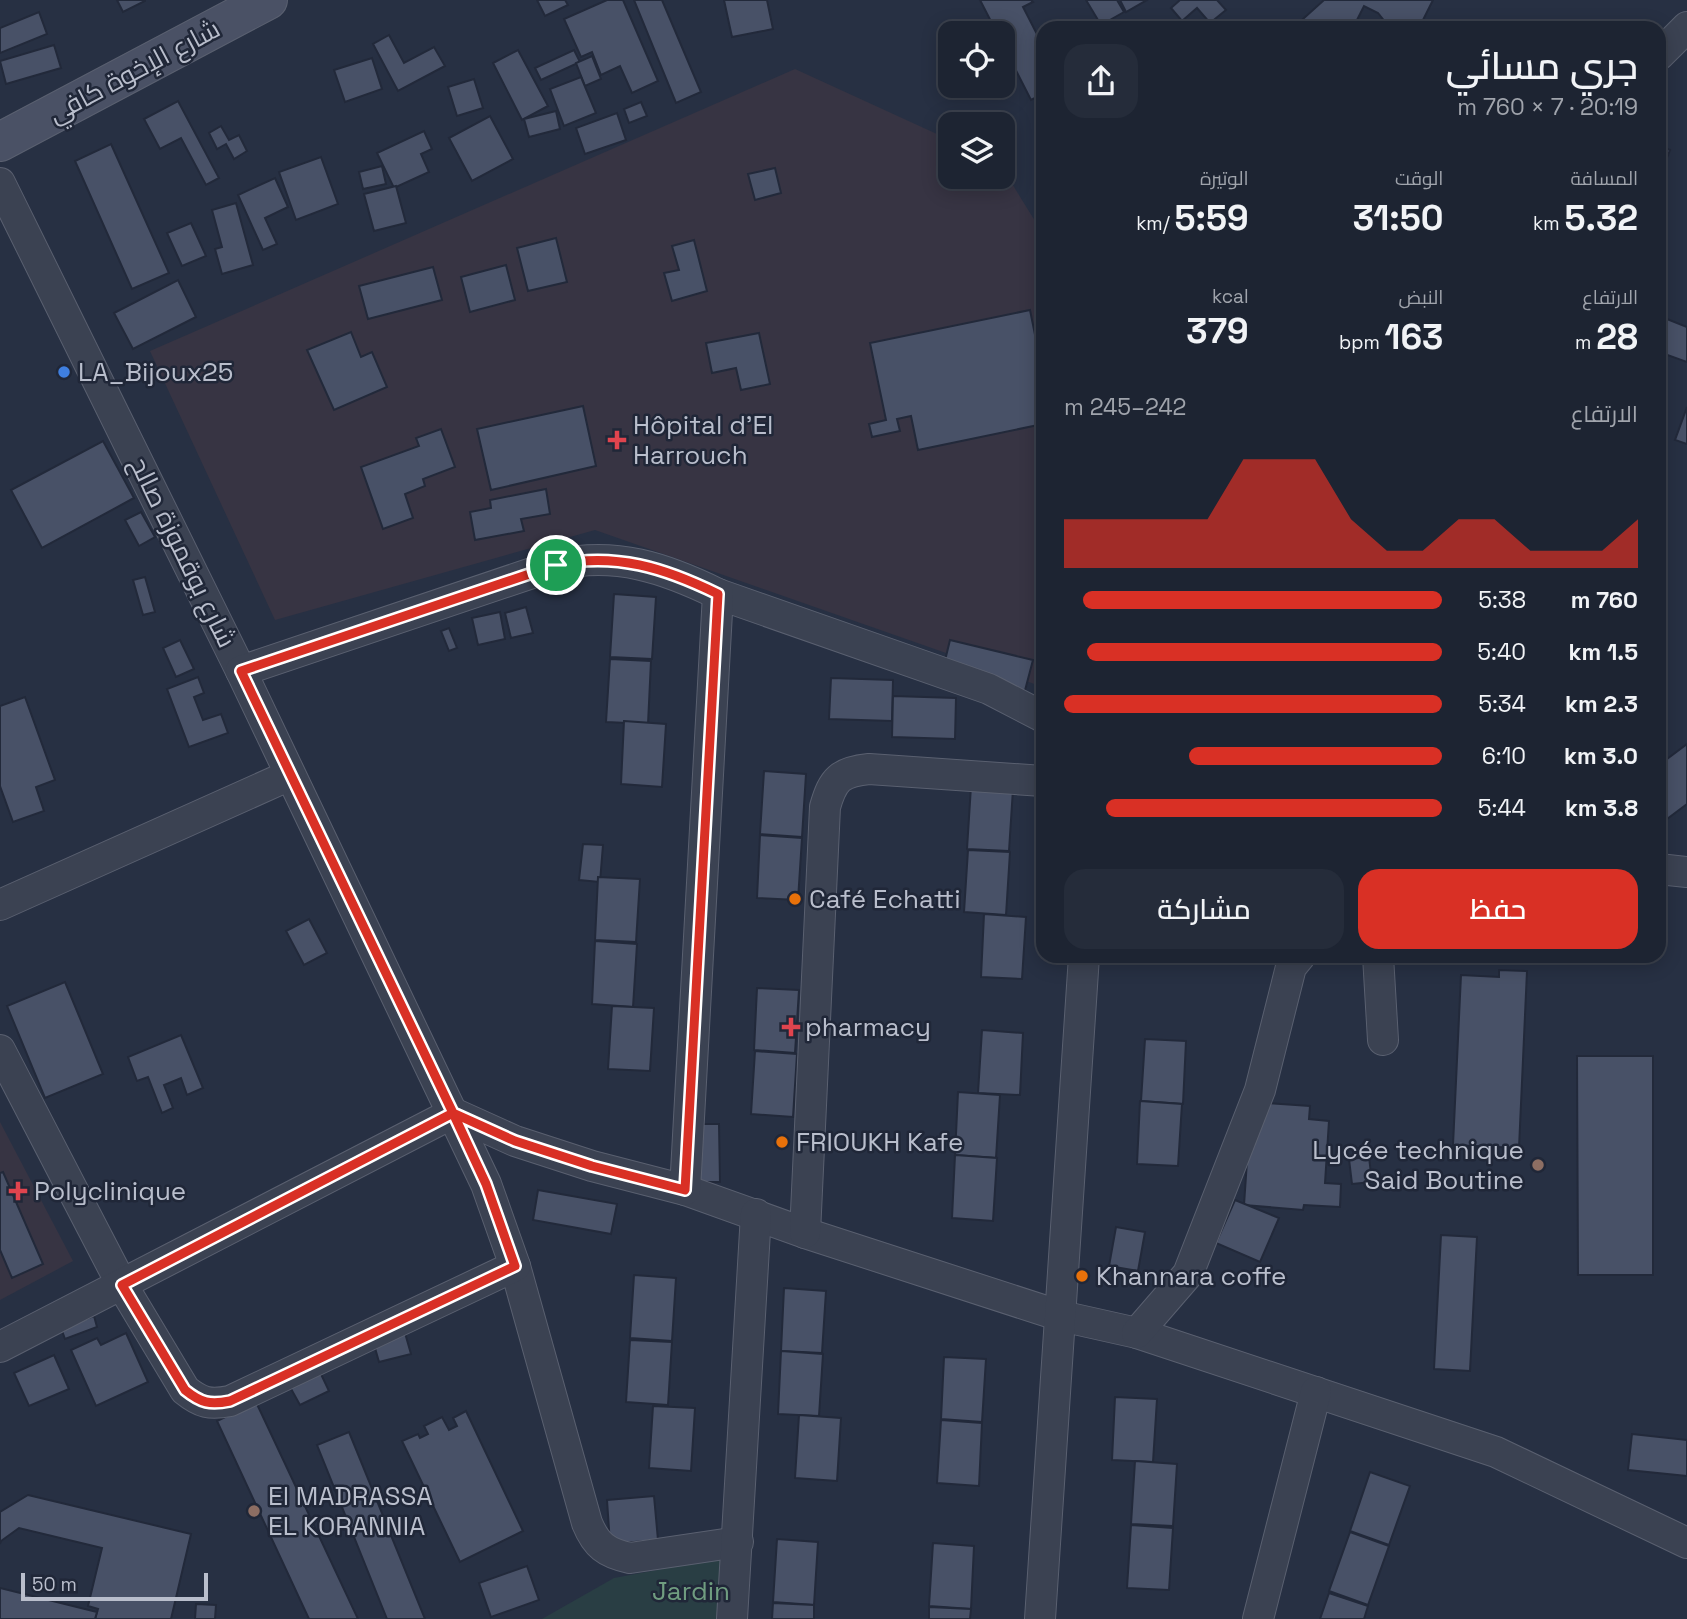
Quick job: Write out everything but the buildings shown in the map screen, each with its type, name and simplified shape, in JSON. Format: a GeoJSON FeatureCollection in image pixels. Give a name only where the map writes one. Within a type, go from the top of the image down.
{"type":"FeatureCollection","features":[{"type":"Feature","properties":{"kind":"main road","name":"شارع الإخوة كافي"},"geometry":{"type":"LineString","coordinates":[[0,142],[268,0]]}},
{"type":"Feature","properties":{"kind":"street"},"geometry":{"type":"LineString","coordinates":[[1666,48],[1687,27]]}},
{"type":"Feature","properties":{"kind":"street","name":"شارع بوقموزة صالح"},"geometry":{"type":"LineString","coordinates":[[0,183],[241,671],[486,1184],[515,1266],[583,1510],[594,1539],[613,1554],[630,1558],[738,1542]]}},
{"type":"Feature","properties":{"kind":"street"},"geometry":{"type":"LineString","coordinates":[[241,671],[556,565],[580,560],[613,559],[678,575],[718,594],[989,689],[1036,713]]}},
{"type":"Feature","properties":{"kind":"street"},"geometry":{"type":"LineString","coordinates":[[685,1190],[718,594]]}},
{"type":"Feature","properties":{"kind":"street"},"geometry":{"type":"LineString","coordinates":[[806,1233],[825,807],[830,790],[838,778],[854,770],[869,769],[1036,781]]}},
{"type":"Feature","properties":{"kind":"street"},"geometry":{"type":"LineString","coordinates":[[0,905],[290,775]]}},
{"type":"Feature","properties":{"kind":"street"},"geometry":{"type":"LineString","coordinates":[[1666,870],[1687,872]]}},
{"type":"Feature","properties":{"kind":"street"},"geometry":{"type":"LineString","coordinates":[[1040,1619],[1084,963]]}},
{"type":"Feature","properties":{"kind":"street"},"geometry":{"type":"LineString","coordinates":[[1137,1334],[1188,1274],[1260,1090],[1292,963]]}},
{"type":"Feature","properties":{"kind":"street"},"geometry":{"type":"LineString","coordinates":[[1378,963],[1383,1040]]}},
{"type":"Feature","properties":{"kind":"street"},"geometry":{"type":"LineString","coordinates":[[0,1050],[122,1285],[185,1390],[199,1401],[213,1405],[230,1401],[515,1266]]}},
{"type":"Feature","properties":{"kind":"street"},"geometry":{"type":"LineString","coordinates":[[0,1347],[453,1113],[515,1141],[592,1166],[685,1190],[806,1233],[1061,1316],[1137,1334],[1496,1452],[1687,1542]]}},
{"type":"Feature","properties":{"kind":"street"},"geometry":{"type":"LineString","coordinates":[[732,1619],[756,1214]]}},
{"type":"Feature","properties":{"kind":"street"},"geometry":{"type":"LineString","coordinates":[[1258,1619],[1316,1392]]}},
{"type":"Feature","properties":{"kind":"shaded area","name":"Hôpital d'El Harrouch"},"geometry":{"type":"Polygon","coordinates":[[[795,69],[938,135],[938,189],[1015,188],[1036,223],[1036,685],[595,530],[275,620],[150,351],[795,69]]]}},
{"type":"Feature","properties":{"kind":"shaded area","name":"Polyclinique"},"geometry":{"type":"Polygon","coordinates":[[[0,1122],[73,1261],[0,1300],[0,1122]]]}},
{"type":"Feature","properties":{"kind":"green space","name":"Jardin"},"geometry":{"type":"Polygon","coordinates":[[[722,1558],[718,1619],[542,1619],[614,1578],[722,1558]]]}},
{"type":"Feature","properties":{"kind":"place","name":"LA_Bijoux25"},"geometry":{"type":"Point","coordinates":[64,372]}},
{"type":"Feature","properties":{"kind":"place","name":"Hôpital d'El Harrouch"},"geometry":{"type":"Point","coordinates":[617,440]}},
{"type":"Feature","properties":{"kind":"place","name":"Café Echatti"},"geometry":{"type":"Point","coordinates":[795,899]}},
{"type":"Feature","properties":{"kind":"place","name":"pharmacy"},"geometry":{"type":"Point","coordinates":[791,1027]}},
{"type":"Feature","properties":{"kind":"place","name":"FRIOUKH Kafe"},"geometry":{"type":"Point","coordinates":[782,1142]}},
{"type":"Feature","properties":{"kind":"place","name":"Lycée technique Said Boutine"},"geometry":{"type":"Point","coordinates":[1538,1165]}},
{"type":"Feature","properties":{"kind":"place","name":"Polyclinique"},"geometry":{"type":"Point","coordinates":[18,1191]}},
{"type":"Feature","properties":{"kind":"place","name":"Khannara coffe"},"geometry":{"type":"Point","coordinates":[1082,1276]}},
{"type":"Feature","properties":{"kind":"place","name":"El MADRASSA EL KORANNIA"},"geometry":{"type":"Point","coordinates":[254,1511]}},
{"type":"Feature","properties":{"kind":"route"},"geometry":{"type":"LineString","coordinates":[[556,565],[241,671],[453,1113],[122,1285],[185,1390],[199,1401],[213,1405],[230,1401],[515,1266],[486,1184],[453,1113],[515,1141],[592,1166],[685,1190],[718,594],[678,575],[613,559],[580,560],[556,565]]}}]}
